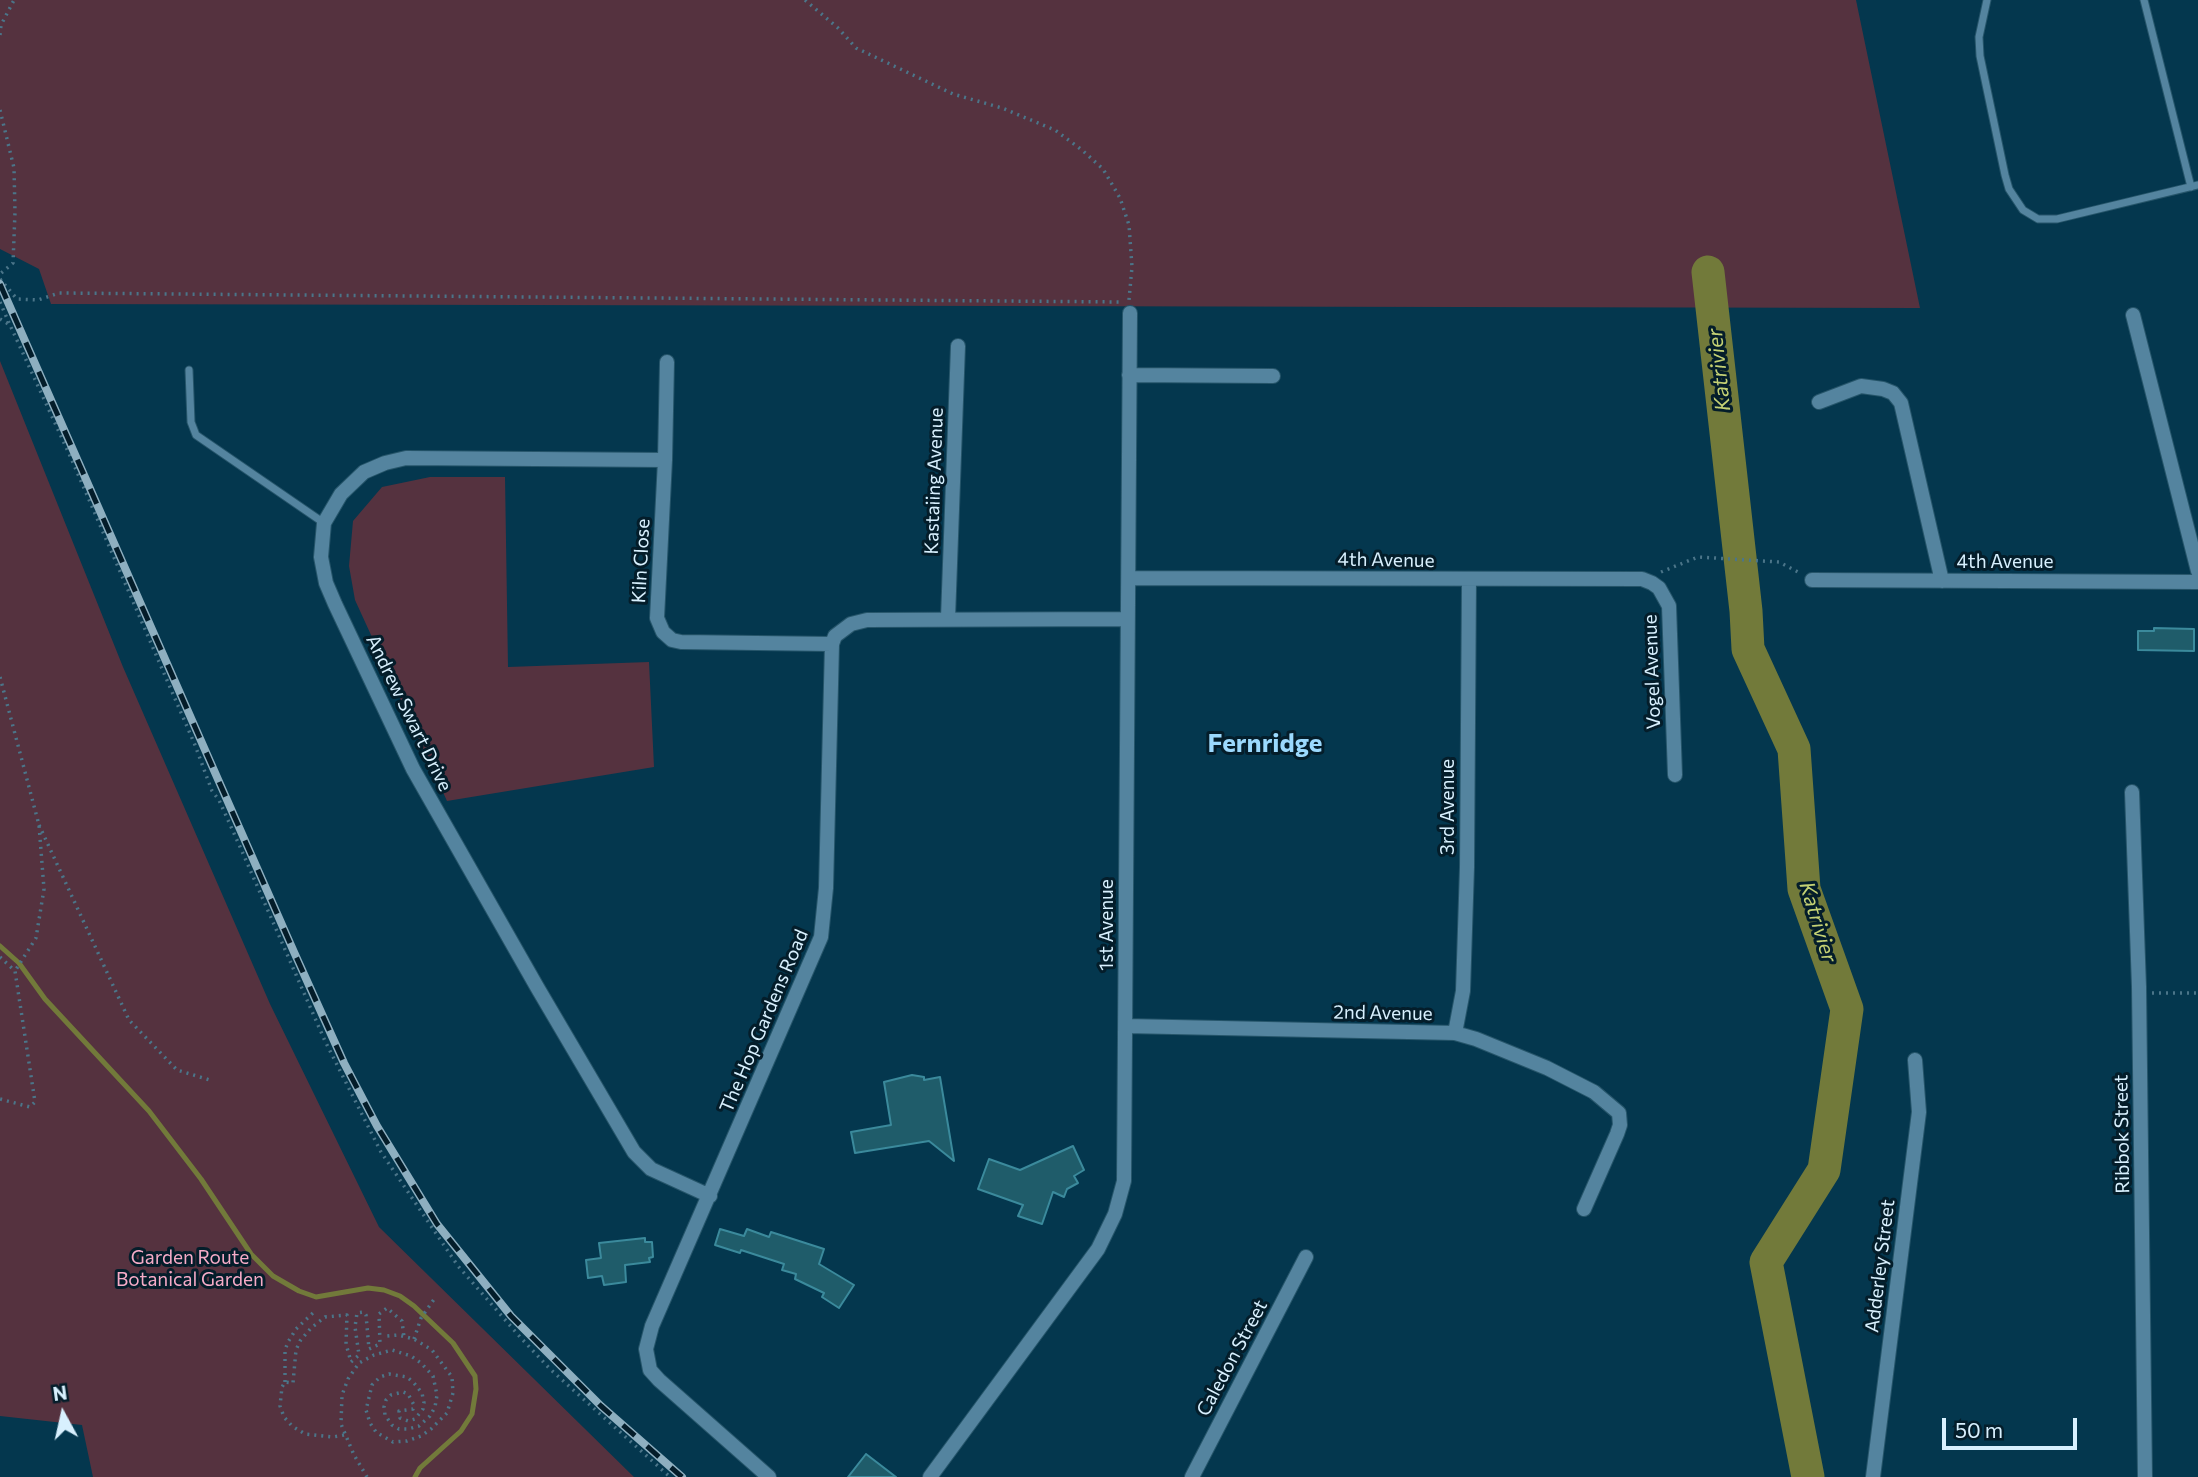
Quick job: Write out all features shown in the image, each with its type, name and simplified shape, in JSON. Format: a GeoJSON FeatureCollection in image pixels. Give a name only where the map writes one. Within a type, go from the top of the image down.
{"type":"FeatureCollection","features":[{"type":"Feature","properties":{"kind":"street","name":"1st Avenue"},"geometry":{"type":"LineString","coordinates":[[930,1477],[1098,1249],[1110,1229],[1124,1181],[1130,313]]}},
{"type":"Feature","properties":{"kind":"street"},"geometry":{"type":"LineString","coordinates":[[2133,314],[2198,571]]}},
{"type":"Feature","properties":{"kind":"street","name":"Kastaiing Avenue"},"geometry":{"type":"LineString","coordinates":[[948,618],[958,346]]}},
{"type":"Feature","properties":{"kind":"street","name":"Kiln Close"},"geometry":{"type":"LineString","coordinates":[[667,362],[657,618],[666,636],[681,642],[832,644]]}},
{"type":"Feature","properties":{"kind":"street"},"geometry":{"type":"LineString","coordinates":[[1129,375],[1273,376]]}},
{"type":"Feature","properties":{"kind":"street"},"geometry":{"type":"LineString","coordinates":[[1819,402],[1861,386],[1883,389],[1892,393],[1902,403],[1942,581]]}},
{"type":"Feature","properties":{"kind":"street","name":"Andrew Swart Drive"},"geometry":{"type":"LineString","coordinates":[[665,460],[406,458],[384,463],[364,472],[341,494],[324,523],[321,557],[326,583],[335,604],[413,769],[530,975],[641,1161],[652,1169],[710,1196]]}},
{"type":"Feature","properties":{"kind":"street","name":"4th Avenue"},"geometry":{"type":"LineString","coordinates":[[1129,578],[1642,579]]}},
{"type":"Feature","properties":{"kind":"street","name":"Vogel Avenue"},"geometry":{"type":"LineString","coordinates":[[1642,579],[1659,589],[1669,606],[1675,775]]}},
{"type":"Feature","properties":{"kind":"street","name":"3rd Avenue"},"geometry":{"type":"LineString","coordinates":[[1455,1033],[1464,977],[1469,580]]}},
{"type":"Feature","properties":{"kind":"street","name":"4th Avenue"},"geometry":{"type":"LineString","coordinates":[[1812,580],[2198,582]]}},
{"type":"Feature","properties":{"kind":"street"},"geometry":{"type":"LineString","coordinates":[[832,644],[840,631],[851,624],[867,620],[1128,619]]}},
{"type":"Feature","properties":{"kind":"street","name":"The Hop Gardens Road"},"geometry":{"type":"LineString","coordinates":[[769,1477],[650,1370],[647,1338],[821,937],[826,888],[832,644]]}},
{"type":"Feature","properties":{"kind":"street","name":"Ribbok Street"},"geometry":{"type":"LineString","coordinates":[[2133,792],[2139,993],[2145,1477]]}},
{"type":"Feature","properties":{"kind":"street","name":"2nd Avenue"},"geometry":{"type":"LineString","coordinates":[[1126,1026],[1455,1033],[1476,1039],[1547,1068],[1594,1092],[1619,1112],[1620,1125],[1617,1134],[1584,1209]]}},
{"type":"Feature","properties":{"kind":"street","name":"Adderley Street"},"geometry":{"type":"LineString","coordinates":[[1873,1477],[1919,1112],[1915,1060]]}},
{"type":"Feature","properties":{"kind":"street","name":"Caledon Street"},"geometry":{"type":"LineString","coordinates":[[1192,1477],[1306,1257]]}},
{"type":"Feature","properties":{"kind":"lane"},"geometry":{"type":"LineString","coordinates":[[1987,0],[1979,37],[1980,56],[2007,182],[2017,205],[2038,219],[2057,219],[2194,186],[2144,0]]}},
{"type":"Feature","properties":{"kind":"lane"},"geometry":{"type":"LineString","coordinates":[[189,370],[191,422],[196,435],[324,523]]}},
{"type":"Feature","properties":{"kind":"path"},"geometry":{"type":"LineString","coordinates":[[0,35],[1,25],[14,0]]}},
{"type":"Feature","properties":{"kind":"path"},"geometry":{"type":"LineString","coordinates":[[0,110],[14,168],[15,233],[13,263],[0,277],[17,299],[38,300],[59,293],[1129,302],[1132,242],[1129,225],[1120,198],[1103,169],[1082,149],[1055,130],[1002,108],[953,94],[856,48],[838,28],[805,0]]}},
{"type":"Feature","properties":{"kind":"path"},"geometry":{"type":"LineString","coordinates":[[0,302],[71,458],[195,745],[212,791],[219,800],[325,1041],[381,1152],[458,1266],[521,1338],[550,1369],[670,1477]]}},
{"type":"Feature","properties":{"kind":"path"},"geometry":{"type":"LineString","coordinates":[[0,318],[10,325]]}},
{"type":"Feature","properties":{"kind":"path"},"geometry":{"type":"LineString","coordinates":[[1642,579],[1698,557],[1779,562],[1812,580]]}},
{"type":"Feature","properties":{"kind":"path"},"geometry":{"type":"LineString","coordinates":[[0,677],[39,825],[129,1020],[177,1070],[213,1081]]}},
{"type":"Feature","properties":{"kind":"path"},"geometry":{"type":"LineString","coordinates":[[0,1099],[30,1107],[35,1102],[15,971],[36,937],[44,889],[39,825]]}},
{"type":"Feature","properties":{"kind":"path"},"geometry":{"type":"LineString","coordinates":[[0,957],[15,971]]}},
{"type":"Feature","properties":{"kind":"path"},"geometry":{"type":"LineString","coordinates":[[2139,993],[2198,993]]}},
{"type":"Feature","properties":{"kind":"path"},"geometry":{"type":"LineString","coordinates":[[414,1339],[421,1318],[435,1298]]}},
{"type":"Feature","properties":{"kind":"path"},"geometry":{"type":"LineString","coordinates":[[285,1381],[293,1383],[296,1350],[300,1341],[325,1317],[347,1315],[346,1345],[351,1362],[359,1355],[355,1327],[357,1314],[364,1312],[366,1315],[369,1349],[380,1344],[380,1314],[387,1308],[402,1321],[405,1338]]}},
{"type":"Feature","properties":{"kind":"path"},"geometry":{"type":"LineString","coordinates":[[314,1311],[296,1329],[285,1350],[285,1381],[281,1406],[284,1417],[305,1434],[333,1437],[344,1435]]}},
{"type":"Feature","properties":{"kind":"path"},"geometry":{"type":"LineString","coordinates":[[367,1477],[344,1435],[341,1410],[342,1395],[351,1373],[365,1359],[392,1350],[411,1356],[433,1376],[437,1395],[430,1416],[419,1426],[399,1429],[392,1425],[385,1415],[386,1400],[398,1392],[408,1394],[414,1405],[413,1409],[400,1411],[398,1414],[408,1421],[415,1419],[423,1409],[422,1393],[407,1377],[397,1374],[380,1377],[372,1385],[366,1410],[370,1423],[384,1439],[393,1442],[407,1441],[421,1436],[442,1420],[453,1393],[452,1377],[432,1350],[414,1339],[398,1335],[387,1336]]}},
{"type":"Feature","properties":{"kind":"green space"},"geometry":{"type":"Polygon","coordinates":[[[0,0],[1856,0],[1920,308],[51,304],[39,269],[0,249],[0,0]]]}},
{"type":"Feature","properties":{"kind":"green space","name":"Garden Route Botanical Garden"},"geometry":{"type":"Polygon","coordinates":[[[0,361],[123,667],[270,1004],[379,1227],[634,1477],[93,1477],[82,1425],[0,1416],[0,361]]]}},
{"type":"Feature","properties":{"kind":"green space"},"geometry":{"type":"Polygon","coordinates":[[[430,477],[505,477],[508,667],[649,662],[654,767],[447,801],[355,600],[349,566],[353,521],[382,487],[430,477]]]}},
{"type":"Feature","properties":{"kind":"building"},"geometry":{"type":"Polygon","coordinates":[[[2154,628],[2194,629],[2194,651],[2138,650],[2138,631],[2154,631],[2154,628]]]}},
{"type":"Feature","properties":{"kind":"building"},"geometry":{"type":"Polygon","coordinates":[[[912,1075],[924,1077],[924,1080],[940,1077],[954,1161],[929,1141],[855,1153],[851,1132],[891,1125],[884,1082],[912,1075]]]}},
{"type":"Feature","properties":{"kind":"building"},"geometry":{"type":"Polygon","coordinates":[[[1073,1146],[1084,1170],[1074,1176],[1078,1183],[1067,1189],[1064,1197],[1053,1192],[1042,1224],[1018,1216],[1023,1205],[978,1189],[989,1159],[1020,1170],[1073,1146]]]}},
{"type":"Feature","properties":{"kind":"building"},"geometry":{"type":"Polygon","coordinates":[[[720,1229],[744,1236],[747,1229],[769,1237],[771,1232],[824,1249],[819,1264],[854,1285],[839,1308],[822,1297],[824,1293],[795,1279],[796,1274],[782,1270],[784,1264],[715,1245],[720,1229]]]}},
{"type":"Feature","properties":{"kind":"building"},"geometry":{"type":"Polygon","coordinates":[[[645,1238],[645,1242],[652,1242],[653,1257],[649,1258],[650,1262],[625,1265],[626,1282],[604,1285],[602,1276],[588,1278],[586,1260],[601,1258],[599,1243],[645,1238]]]}},
{"type":"Feature","properties":{"kind":"building"},"geometry":{"type":"Polygon","coordinates":[[[866,1454],[896,1477],[848,1477],[866,1454]]]}},
{"type":"Feature","properties":{"kind":"waterway","name":"Katrivier"},"geometry":{"type":"LineString","coordinates":[[1708,272],[1748,649],[1794,749],[1804,889],[1847,1009],[1824,1170],[1766,1262],[1808,1477]]}},
{"type":"Feature","properties":{"kind":"waterway"},"geometry":{"type":"LineString","coordinates":[[0,946],[19,963],[45,999],[149,1111],[201,1179],[251,1254],[273,1276],[316,1297],[368,1288],[384,1290],[400,1296],[414,1306],[453,1343],[475,1376],[472,1414],[461,1431],[420,1468],[415,1477]]}},
{"type":"Feature","properties":{"kind":"railway"},"geometry":{"type":"LineString","coordinates":[[0,284],[294,952],[344,1063],[377,1126],[437,1224],[511,1316],[601,1406],[682,1477]]}},
{"type":"Feature","properties":{"kind":"district","name":"Fernridge"},"geometry":{"type":"Point","coordinates":[1265,743]}}]}
